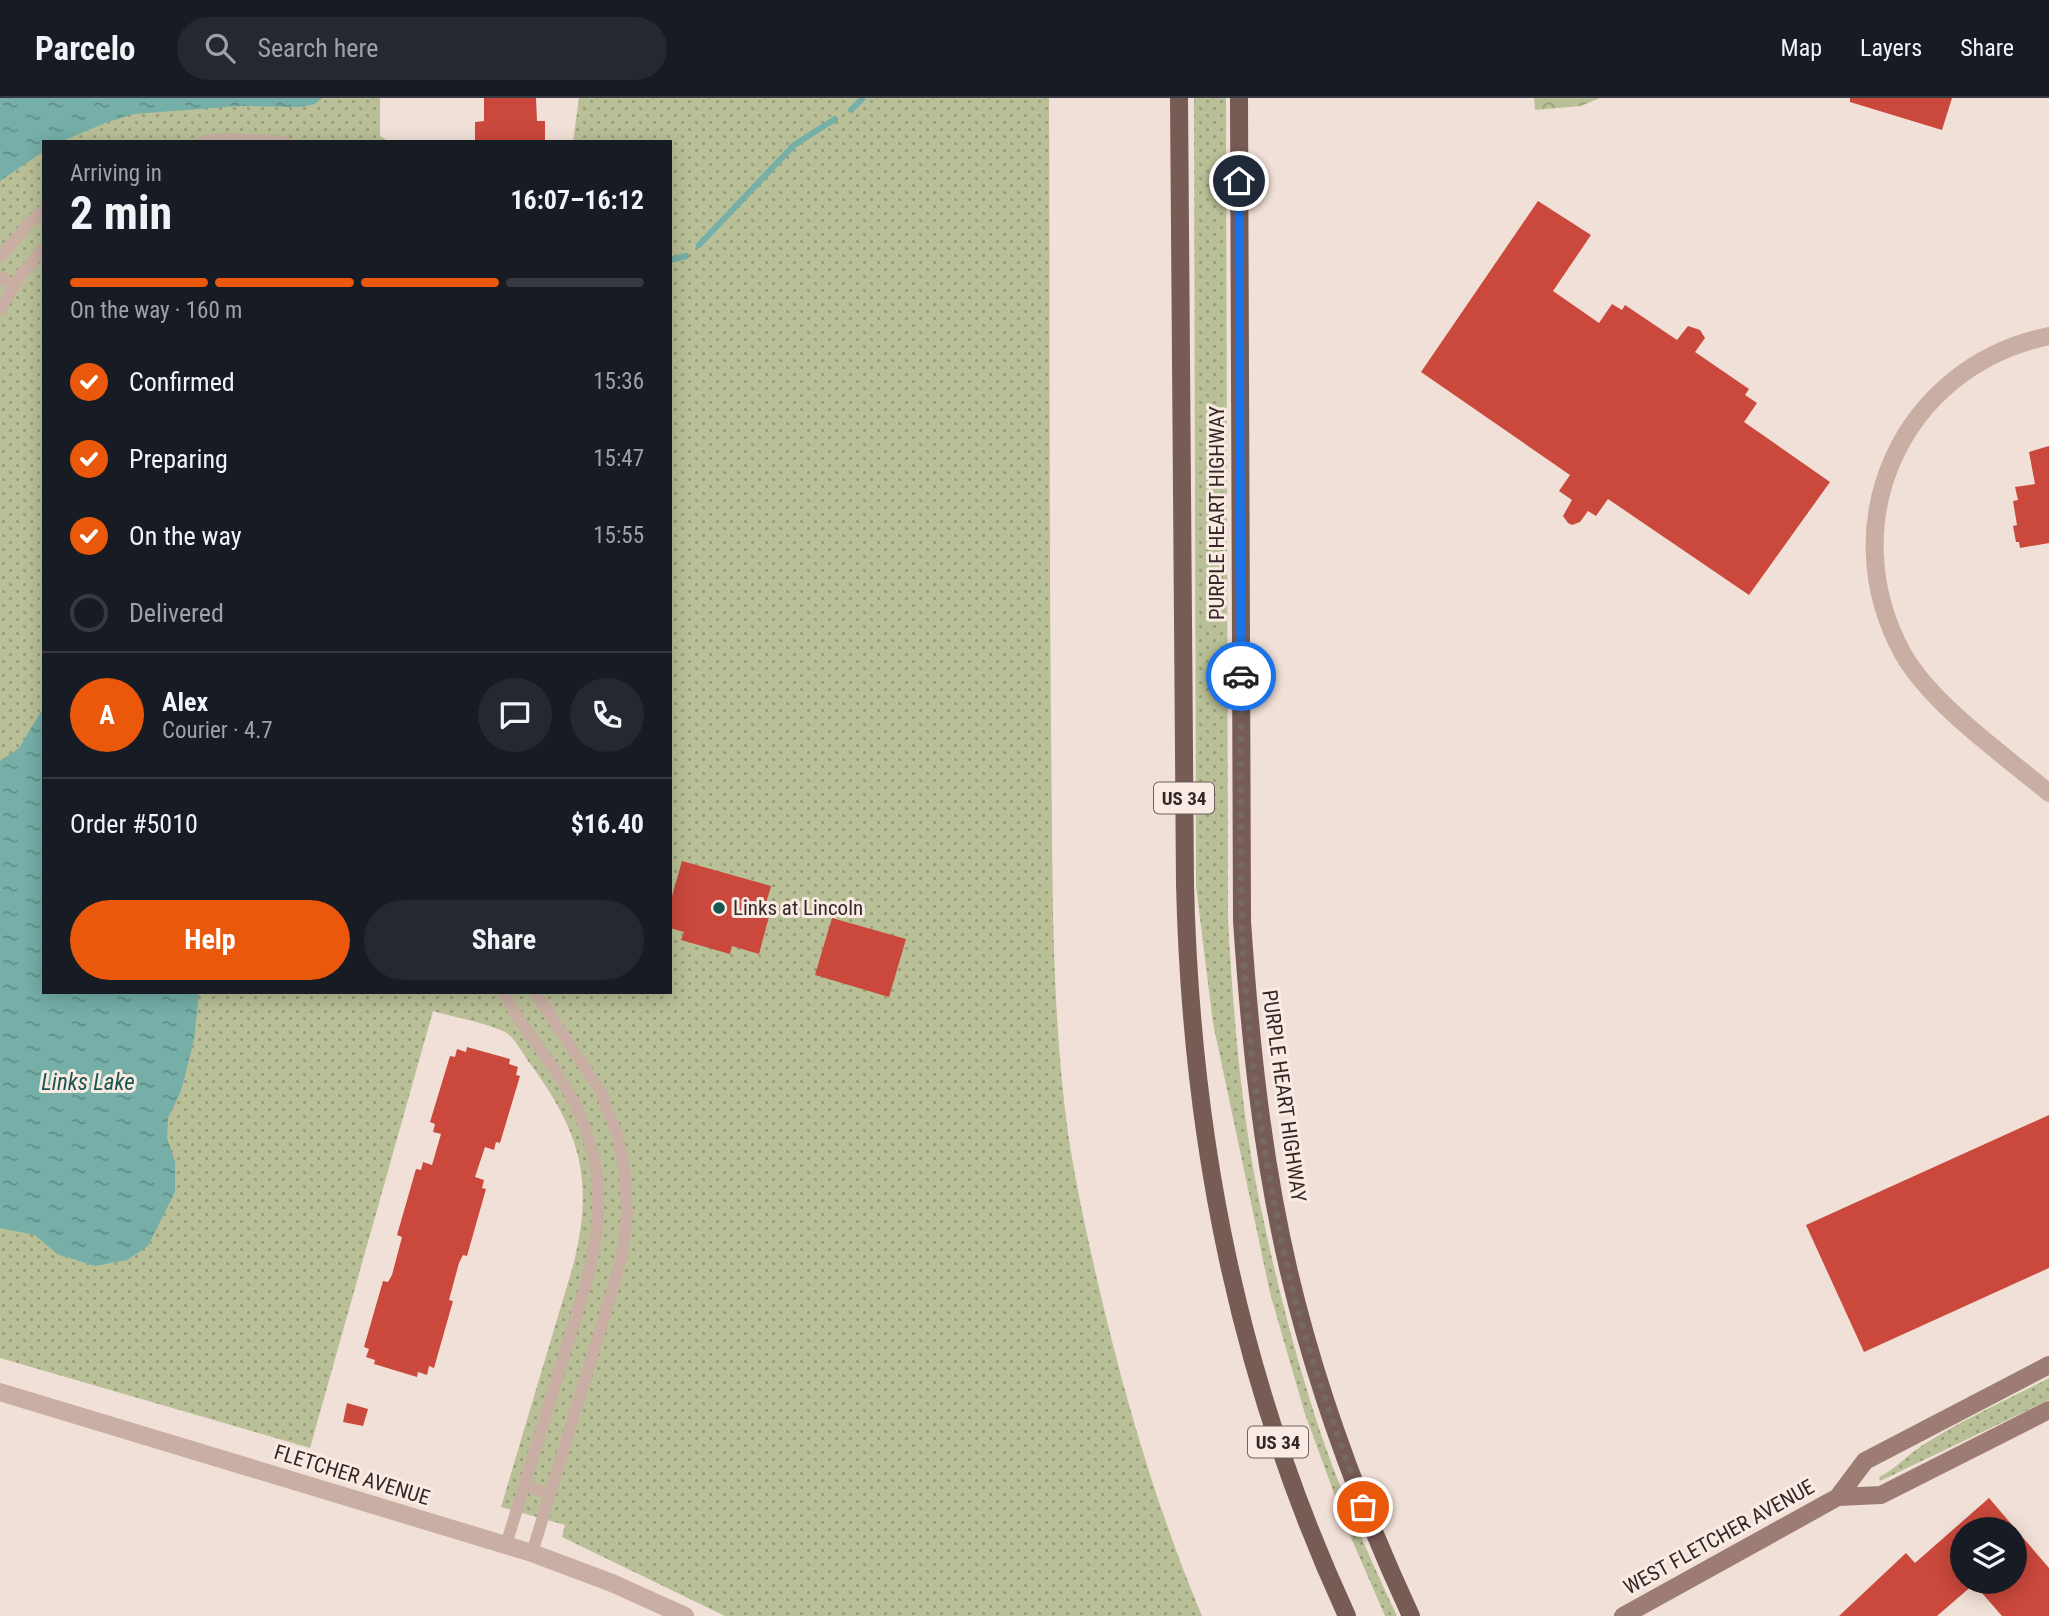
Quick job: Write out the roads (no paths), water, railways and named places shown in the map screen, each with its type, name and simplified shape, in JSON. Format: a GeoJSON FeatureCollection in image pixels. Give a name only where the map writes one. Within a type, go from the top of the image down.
{"type":"FeatureCollection","features":[{"type":"Feature","properties":{"kind":"main road","name":"PURPLE HEART HIGHWAY"},"geometry":{"type":"LineString","coordinates":[[1179,98],[1185,884],[1190,993],[1201,1106],[1227,1261],[1244,1334],[1299,1506],[1347,1616]]}},
{"type":"Feature","properties":{"kind":"main road","name":"PURPLE HEART HIGHWAY"},"geometry":{"type":"LineString","coordinates":[[1240,98],[1242,921],[1256,1084],[1271,1182],[1289,1272],[1312,1359],[1363,1507],[1411,1616]]}},
{"type":"Feature","properties":{"kind":"main road","name":"WEST FLETCHER AVENUE"},"geometry":{"type":"LineString","coordinates":[[1623,1616],[1838,1497],[1866,1461],[2049,1365]]}},
{"type":"Feature","properties":{"kind":"main road","name":"WEST FLETCHER AVENUE"},"geometry":{"type":"LineString","coordinates":[[1838,1497],[1881,1495],[2049,1410]]}},
{"type":"Feature","properties":{"kind":"street"},"geometry":{"type":"LineString","coordinates":[[2049,336],[2000,351],[1972,366],[1948,384],[1927,405],[1907,431],[1890,463],[1879,499],[1874,535],[1874,566],[1889,625],[1904,656],[1921,679],[1948,707],[2049,793]]}},
{"type":"Feature","properties":{"kind":"street","name":"FLETCHER AVENUE"},"geometry":{"type":"LineString","coordinates":[[0,1392],[531,1553],[612,1583],[685,1616]]}},
{"type":"Feature","properties":{"kind":"lane"},"geometry":{"type":"LineString","coordinates":[[218,140],[247,140]]}},
{"type":"Feature","properties":{"kind":"lane"},"geometry":{"type":"LineString","coordinates":[[0,257],[42,212]]}},
{"type":"Feature","properties":{"kind":"lane"},"geometry":{"type":"LineString","coordinates":[[0,309],[42,251]]}},
{"type":"Feature","properties":{"kind":"lane"},"geometry":{"type":"LineString","coordinates":[[0,277],[14,286]]}},
{"type":"Feature","properties":{"kind":"lane"},"geometry":{"type":"LineString","coordinates":[[506,994],[516,1015],[576,1104],[594,1156],[599,1196],[598,1229],[590,1269],[506,1545]]}},
{"type":"Feature","properties":{"kind":"lane"},"geometry":{"type":"LineString","coordinates":[[531,1553],[618,1271],[625,1239],[627,1205],[623,1160],[601,1092],[536,994]]}},
{"type":"Feature","properties":{"kind":"lane"},"geometry":{"type":"LineString","coordinates":[[524,1486],[549,1493]]}},
{"type":"Feature","properties":{"kind":"water"},"geometry":{"type":"Polygon","coordinates":[[[0,98],[322,98],[315,104],[302,107],[240,106],[134,114],[65,140],[42,140],[42,152],[0,181],[0,98]]]}},
{"type":"Feature","properties":{"kind":"water","name":"Links Lake"},"geometry":{"type":"Polygon","coordinates":[[[42,710],[42,994],[199,994],[194,1040],[181,1091],[168,1118],[167,1138],[175,1162],[175,1192],[148,1246],[127,1260],[95,1266],[57,1254],[35,1235],[0,1228],[0,761],[19,748],[42,710]]]}},
{"type":"Feature","properties":{"kind":"waterway"},"geometry":{"type":"LineString","coordinates":[[851,110],[863,98]]}},
{"type":"Feature","properties":{"kind":"waterway"},"geometry":{"type":"LineString","coordinates":[[699,245],[794,145],[835,119]]}},
{"type":"Feature","properties":{"kind":"waterway"},"geometry":{"type":"LineString","coordinates":[[672,260],[686,256]]}},
{"type":"Feature","properties":{"kind":"place","name":"Links at Lincoln"},"geometry":{"type":"Point","coordinates":[719,908]}}]}
